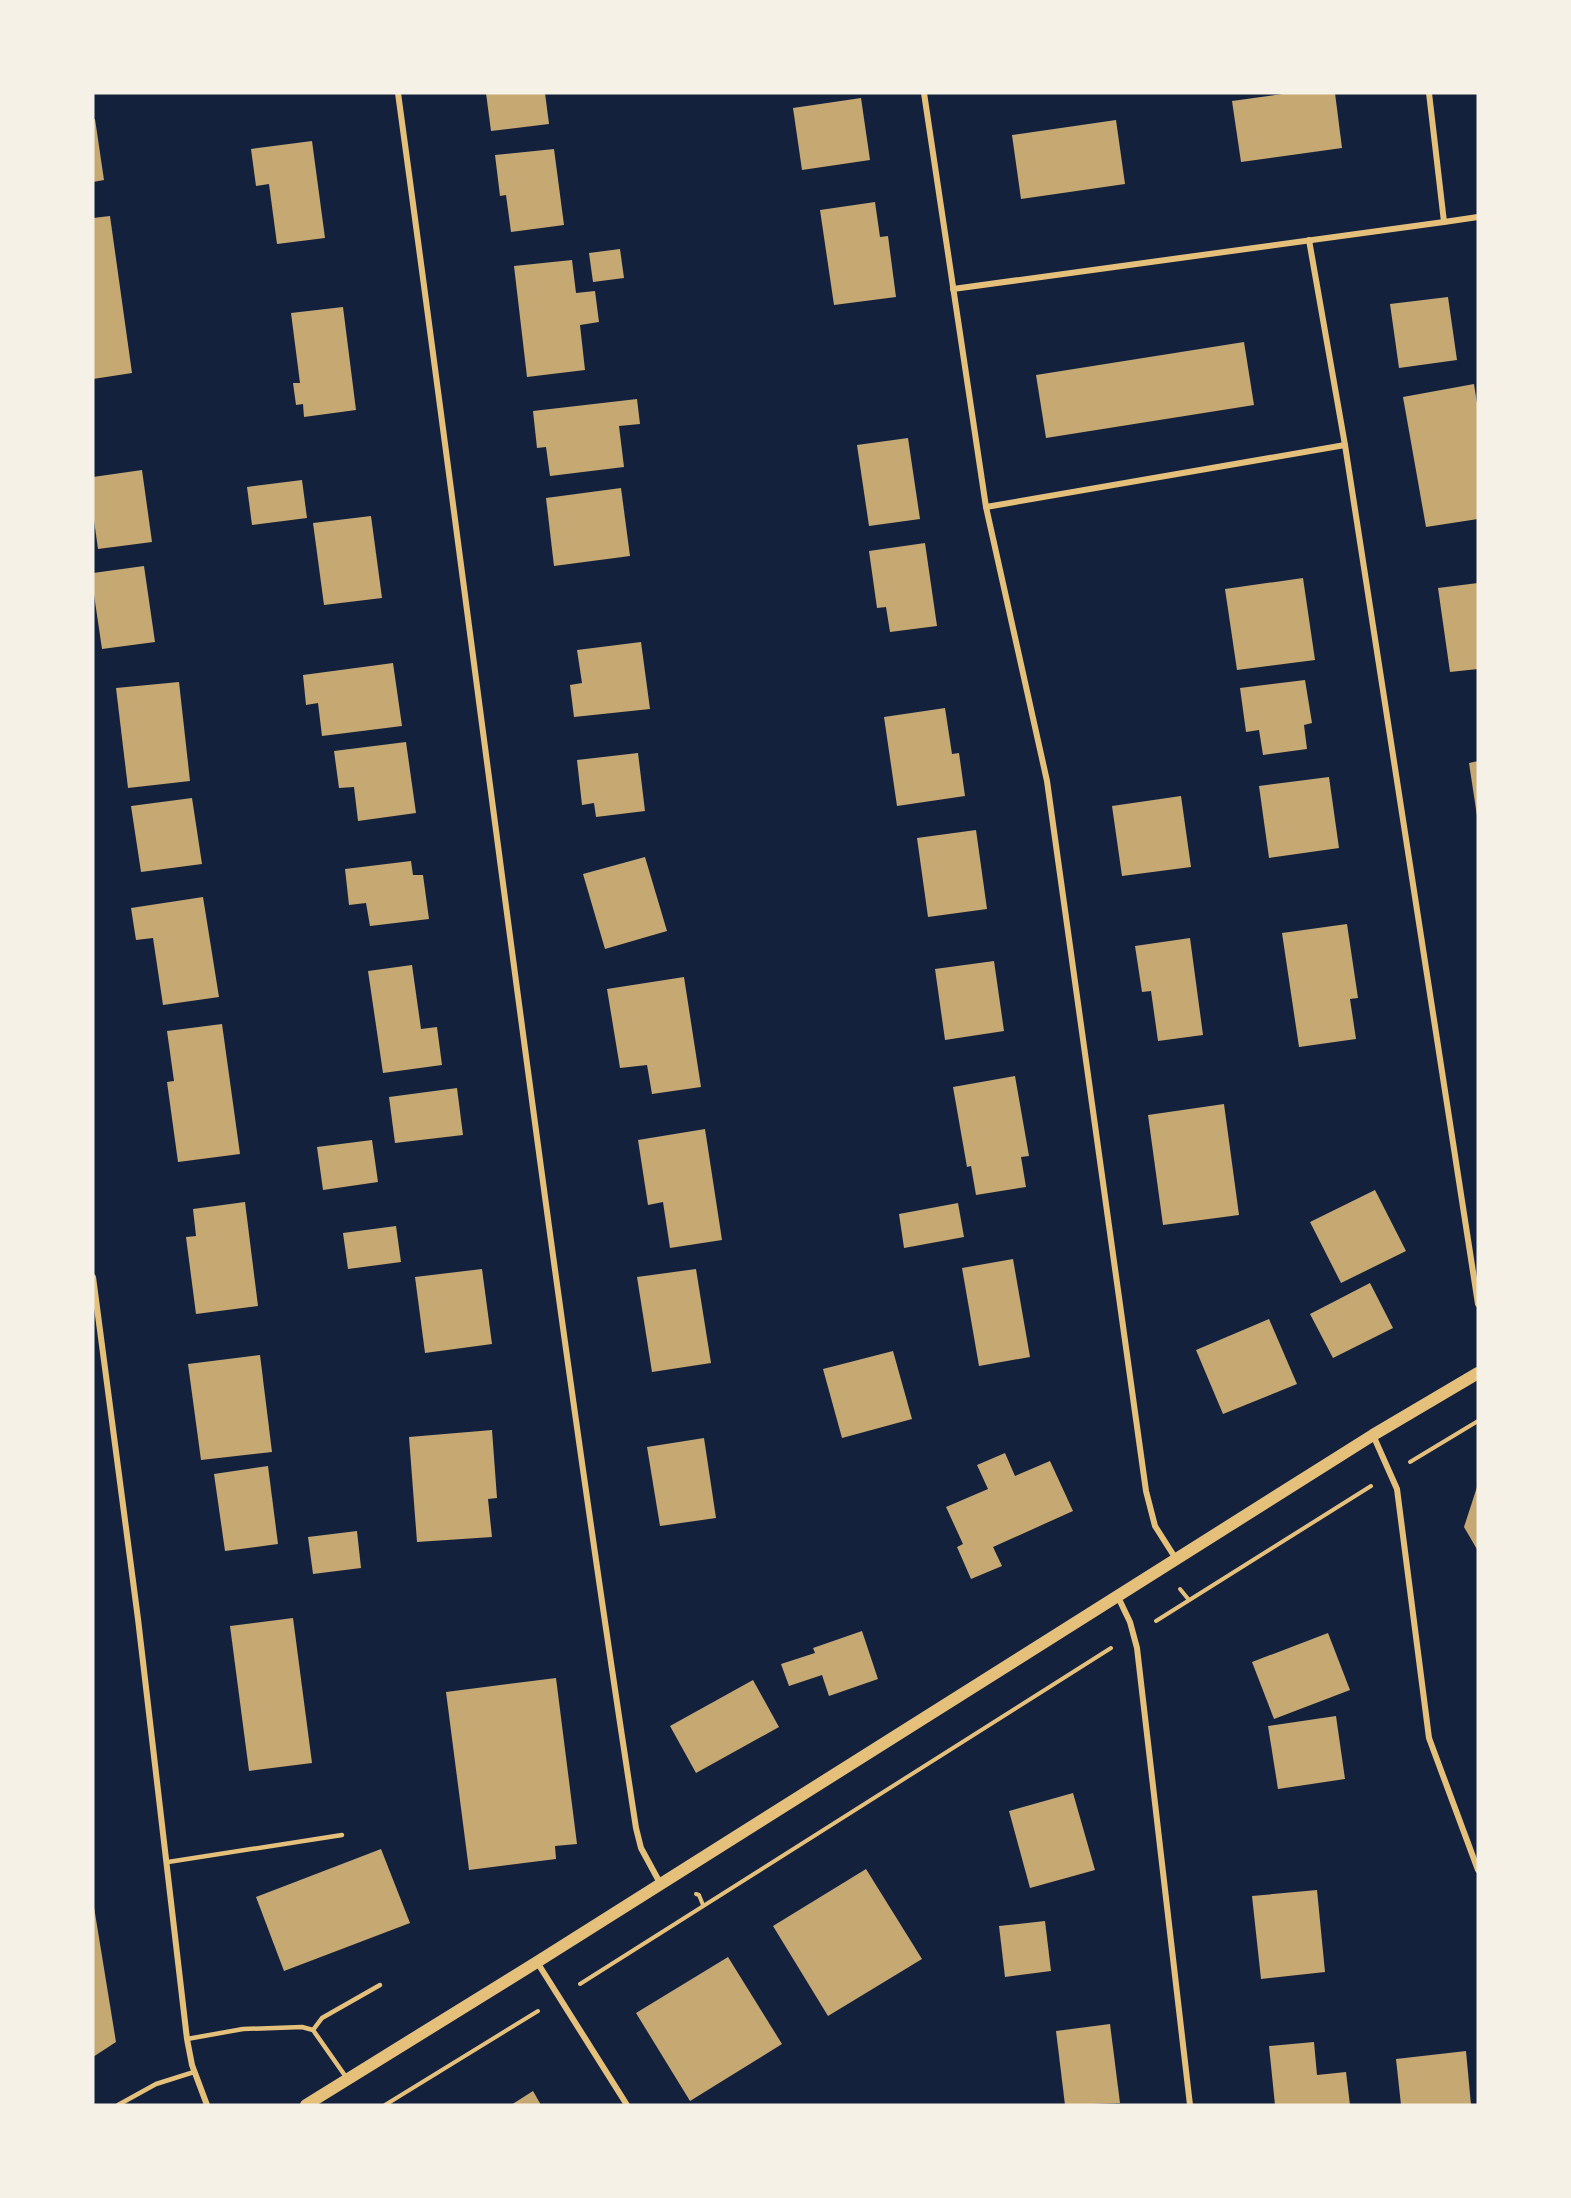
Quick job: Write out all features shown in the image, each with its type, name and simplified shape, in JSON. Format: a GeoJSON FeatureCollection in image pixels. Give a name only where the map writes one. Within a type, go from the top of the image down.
{"type":"FeatureCollection","features":[{"type":"Feature","properties":{"kind":"main road"},"geometry":{"type":"LineString","coordinates":[[306,2105],[1478,1372]]}},
{"type":"Feature","properties":{"kind":"street"},"geometry":{"type":"LineString","coordinates":[[398,93],[601,1599],[636,1828],[641,1848],[660,1883]]}},
{"type":"Feature","properties":{"kind":"street"},"geometry":{"type":"LineString","coordinates":[[924,93],[986,507],[1047,781],[1146,1491],[1155,1526],[1176,1559]]}},
{"type":"Feature","properties":{"kind":"street"},"geometry":{"type":"LineString","coordinates":[[1429,93],[1444,222]]}},
{"type":"Feature","properties":{"kind":"street"},"geometry":{"type":"LineString","coordinates":[[953,289],[1478,217]]}},
{"type":"Feature","properties":{"kind":"street"},"geometry":{"type":"LineString","coordinates":[[1309,240],[1345,445],[1478,1304]]}},
{"type":"Feature","properties":{"kind":"street"},"geometry":{"type":"LineString","coordinates":[[986,507],[1345,445]]}},
{"type":"Feature","properties":{"kind":"street"},"geometry":{"type":"LineString","coordinates":[[93,1277],[168,1862],[187,2039],[194,2072],[207,2105]]}},
{"type":"Feature","properties":{"kind":"street"},"geometry":{"type":"LineString","coordinates":[[1373,1436],[1397,1489],[1429,1738],[1478,1870]]}},
{"type":"Feature","properties":{"kind":"street"},"geometry":{"type":"LineString","coordinates":[[1118,1597],[1130,1622],[1137,1648],[1190,2105]]}},
{"type":"Feature","properties":{"kind":"street"},"geometry":{"type":"LineString","coordinates":[[537,1962],[627,2105]]}},
{"type":"Feature","properties":{"kind":"lane"},"geometry":{"type":"LineString","coordinates":[[168,1862],[342,1835]]}},
{"type":"Feature","properties":{"kind":"lane"},"geometry":{"type":"LineString","coordinates":[[313,2030],[322,2018],[380,1984]]}},
{"type":"Feature","properties":{"kind":"lane"},"geometry":{"type":"LineString","coordinates":[[187,2039],[243,2029],[302,2027],[313,2030],[348,2079]]}},
{"type":"Feature","properties":{"kind":"lane"},"geometry":{"type":"LineString","coordinates":[[118,2105],[156,2084],[194,2072]]}},
{"type":"Feature","properties":{"kind":"path"},"geometry":{"type":"LineString","coordinates":[[1418,1458],[1478,1421]]}},
{"type":"Feature","properties":{"kind":"path"},"geometry":{"type":"LineString","coordinates":[[1158,1619],[1351,1498]]}},
{"type":"Feature","properties":{"kind":"path"},"geometry":{"type":"LineString","coordinates":[[587,1979],[1096,1658]]}},
{"type":"Feature","properties":{"kind":"path"},"geometry":{"type":"LineString","coordinates":[[386,2105],[526,2018]]}},
{"type":"Feature","properties":{"kind":"building"},"geometry":{"type":"Polygon","coordinates":[[[486,93],[545,93],[549,124],[491,131],[486,93]]]}},
{"type":"Feature","properties":{"kind":"building"},"geometry":{"type":"Polygon","coordinates":[[[1290,93],[1335,93],[1342,148],[1241,162],[1232,101],[1290,93]]]}},
{"type":"Feature","properties":{"kind":"building"},"geometry":{"type":"Polygon","coordinates":[[[861,98],[870,160],[802,170],[793,108],[861,98]]]}},
{"type":"Feature","properties":{"kind":"building"},"geometry":{"type":"Polygon","coordinates":[[[95,119],[104,180],[93,182],[93,120],[95,119]]]}},
{"type":"Feature","properties":{"kind":"building"},"geometry":{"type":"Polygon","coordinates":[[[1116,120],[1125,184],[1021,199],[1012,135],[1116,120]]]}},
{"type":"Feature","properties":{"kind":"building"},"geometry":{"type":"Polygon","coordinates":[[[312,141],[325,238],[277,244],[269,184],[256,186],[251,149],[312,141]]]}},
{"type":"Feature","properties":{"kind":"building"},"geometry":{"type":"Polygon","coordinates":[[[554,149],[564,225],[511,232],[506,195],[500,196],[495,155],[554,149]]]}},
{"type":"Feature","properties":{"kind":"building"},"geometry":{"type":"Polygon","coordinates":[[[875,202],[880,237],[888,236],[896,297],[834,305],[820,210],[875,202]]]}},
{"type":"Feature","properties":{"kind":"building"},"geometry":{"type":"Polygon","coordinates":[[[110,216],[132,373],[93,379],[93,218],[110,216]]]}},
{"type":"Feature","properties":{"kind":"building"},"geometry":{"type":"Polygon","coordinates":[[[620,249],[624,278],[593,282],[589,253],[620,249]]]}},
{"type":"Feature","properties":{"kind":"building"},"geometry":{"type":"Polygon","coordinates":[[[572,260],[576,293],[595,291],[599,322],[580,325],[585,370],[527,377],[514,266],[572,260]]]}},
{"type":"Feature","properties":{"kind":"building"},"geometry":{"type":"Polygon","coordinates":[[[1448,297],[1457,360],[1399,368],[1390,304],[1448,297]]]}},
{"type":"Feature","properties":{"kind":"building"},"geometry":{"type":"Polygon","coordinates":[[[343,307],[356,410],[304,417],[303,404],[296,405],[293,383],[300,383],[291,313],[343,307]]]}},
{"type":"Feature","properties":{"kind":"building"},"geometry":{"type":"Polygon","coordinates":[[[1244,342],[1254,405],[1046,438],[1036,375],[1244,342]]]}},
{"type":"Feature","properties":{"kind":"building"},"geometry":{"type":"Polygon","coordinates":[[[1474,384],[1478,410],[1478,519],[1426,527],[1403,397],[1474,384]]]}},
{"type":"Feature","properties":{"kind":"building"},"geometry":{"type":"Polygon","coordinates":[[[637,399],[640,424],[619,426],[624,467],[550,476],[546,447],[537,448],[533,411],[637,399]]]}},
{"type":"Feature","properties":{"kind":"building"},"geometry":{"type":"Polygon","coordinates":[[[908,438],[920,519],[869,526],[857,445],[908,438]]]}},
{"type":"Feature","properties":{"kind":"building"},"geometry":{"type":"Polygon","coordinates":[[[142,470],[152,542],[98,549],[93,513],[93,477],[142,470]]]}},
{"type":"Feature","properties":{"kind":"building"},"geometry":{"type":"Polygon","coordinates":[[[302,480],[307,518],[252,525],[247,487],[302,480]]]}},
{"type":"Feature","properties":{"kind":"building"},"geometry":{"type":"Polygon","coordinates":[[[621,488],[630,556],[554,566],[546,498],[621,488]]]}},
{"type":"Feature","properties":{"kind":"building"},"geometry":{"type":"Polygon","coordinates":[[[371,516],[382,598],[324,605],[313,523],[371,516]]]}},
{"type":"Feature","properties":{"kind":"building"},"geometry":{"type":"Polygon","coordinates":[[[925,543],[937,626],[890,632],[886,607],[877,608],[869,551],[925,543]]]}},
{"type":"Feature","properties":{"kind":"building"},"geometry":{"type":"Polygon","coordinates":[[[144,566],[155,642],[102,649],[93,573],[144,566]]]}},
{"type":"Feature","properties":{"kind":"building"},"geometry":{"type":"Polygon","coordinates":[[[1303,578],[1315,660],[1237,670],[1225,589],[1303,578]]]}},
{"type":"Feature","properties":{"kind":"building"},"geometry":{"type":"Polygon","coordinates":[[[1478,583],[1478,669],[1450,672],[1438,588],[1478,583]]]}},
{"type":"Feature","properties":{"kind":"building"},"geometry":{"type":"Polygon","coordinates":[[[641,642],[650,709],[574,717],[570,685],[582,683],[577,650],[641,642]]]}},
{"type":"Feature","properties":{"kind":"building"},"geometry":{"type":"Polygon","coordinates":[[[393,663],[402,726],[322,736],[318,703],[306,705],[303,675],[393,663]]]}},
{"type":"Feature","properties":{"kind":"building"},"geometry":{"type":"Polygon","coordinates":[[[1305,680],[1312,723],[1304,725],[1307,749],[1263,755],[1259,730],[1246,732],[1240,688],[1305,680]]]}},
{"type":"Feature","properties":{"kind":"building"},"geometry":{"type":"Polygon","coordinates":[[[179,682],[190,781],[128,788],[116,688],[179,682]]]}},
{"type":"Feature","properties":{"kind":"building"},"geometry":{"type":"Polygon","coordinates":[[[945,708],[952,754],[959,753],[965,796],[897,806],[884,717],[945,708]]]}},
{"type":"Feature","properties":{"kind":"building"},"geometry":{"type":"Polygon","coordinates":[[[406,742],[416,813],[358,821],[354,787],[339,788],[334,751],[406,742]]]}},
{"type":"Feature","properties":{"kind":"building"},"geometry":{"type":"Polygon","coordinates":[[[638,753],[645,811],[596,817],[594,803],[582,805],[577,760],[638,753]]]}},
{"type":"Feature","properties":{"kind":"building"},"geometry":{"type":"Polygon","coordinates":[[[1478,761],[1478,816],[1477,816],[1469,763],[1478,761]]]}},
{"type":"Feature","properties":{"kind":"building"},"geometry":{"type":"Polygon","coordinates":[[[1329,777],[1339,848],[1269,858],[1259,786],[1329,777]]]}},
{"type":"Feature","properties":{"kind":"building"},"geometry":{"type":"Polygon","coordinates":[[[1181,796],[1191,867],[1122,876],[1112,806],[1181,796]]]}},
{"type":"Feature","properties":{"kind":"building"},"geometry":{"type":"Polygon","coordinates":[[[192,798],[202,864],[141,872],[131,806],[192,798]]]}},
{"type":"Feature","properties":{"kind":"building"},"geometry":{"type":"Polygon","coordinates":[[[976,830],[987,909],[928,917],[917,838],[976,830]]]}},
{"type":"Feature","properties":{"kind":"building"},"geometry":{"type":"Polygon","coordinates":[[[645,857],[667,931],[605,949],[583,874],[645,857]]]}},
{"type":"Feature","properties":{"kind":"building"},"geometry":{"type":"Polygon","coordinates":[[[411,861],[413,875],[423,875],[429,919],[370,926],[366,903],[349,905],[345,869],[411,861]]]}},
{"type":"Feature","properties":{"kind":"building"},"geometry":{"type":"Polygon","coordinates":[[[203,897],[219,997],[163,1005],[153,938],[136,940],[131,908],[203,897]]]}},
{"type":"Feature","properties":{"kind":"building"},"geometry":{"type":"Polygon","coordinates":[[[1347,924],[1358,998],[1350,999],[1356,1039],[1299,1047],[1282,933],[1347,924]]]}},
{"type":"Feature","properties":{"kind":"building"},"geometry":{"type":"Polygon","coordinates":[[[1190,938],[1203,1035],[1158,1041],[1151,991],[1142,992],[1135,946],[1190,938]]]}},
{"type":"Feature","properties":{"kind":"building"},"geometry":{"type":"Polygon","coordinates":[[[994,961],[1004,1031],[945,1040],[935,969],[994,961]]]}},
{"type":"Feature","properties":{"kind":"building"},"geometry":{"type":"Polygon","coordinates":[[[412,965],[421,1029],[437,1027],[442,1065],[383,1073],[368,971],[412,965]]]}},
{"type":"Feature","properties":{"kind":"building"},"geometry":{"type":"Polygon","coordinates":[[[684,977],[701,1087],[652,1094],[647,1065],[620,1068],[607,989],[684,977]]]}},
{"type":"Feature","properties":{"kind":"building"},"geometry":{"type":"Polygon","coordinates":[[[222,1024],[240,1154],[178,1162],[167,1082],[174,1081],[167,1031],[222,1024]]]}},
{"type":"Feature","properties":{"kind":"building"},"geometry":{"type":"Polygon","coordinates":[[[1015,1076],[1029,1156],[1021,1157],[1026,1187],[976,1195],[971,1166],[967,1167],[953,1087],[1015,1076]]]}},
{"type":"Feature","properties":{"kind":"building"},"geometry":{"type":"Polygon","coordinates":[[[457,1088],[463,1135],[395,1143],[389,1097],[457,1088]]]}},
{"type":"Feature","properties":{"kind":"building"},"geometry":{"type":"Polygon","coordinates":[[[1224,1104],[1239,1215],[1163,1225],[1148,1115],[1224,1104]]]}},
{"type":"Feature","properties":{"kind":"building"},"geometry":{"type":"Polygon","coordinates":[[[705,1129],[722,1240],[670,1248],[663,1202],[648,1205],[638,1140],[705,1129]]]}},
{"type":"Feature","properties":{"kind":"building"},"geometry":{"type":"Polygon","coordinates":[[[372,1140],[378,1182],[323,1190],[317,1147],[372,1140]]]}},
{"type":"Feature","properties":{"kind":"building"},"geometry":{"type":"Polygon","coordinates":[[[1375,1190],[1406,1251],[1341,1283],[1310,1222],[1375,1190]]]}},
{"type":"Feature","properties":{"kind":"building"},"geometry":{"type":"Polygon","coordinates":[[[245,1202],[258,1306],[196,1314],[186,1237],[196,1236],[193,1209],[245,1202]]]}},
{"type":"Feature","properties":{"kind":"building"},"geometry":{"type":"Polygon","coordinates":[[[958,1203],[964,1237],[904,1248],[899,1214],[958,1203]]]}},
{"type":"Feature","properties":{"kind":"building"},"geometry":{"type":"Polygon","coordinates":[[[396,1226],[401,1262],[348,1269],[343,1233],[396,1226]]]}},
{"type":"Feature","properties":{"kind":"building"},"geometry":{"type":"Polygon","coordinates":[[[1013,1259],[1030,1357],[979,1366],[962,1268],[1013,1259]]]}},
{"type":"Feature","properties":{"kind":"building"},"geometry":{"type":"Polygon","coordinates":[[[482,1269],[492,1344],[425,1353],[415,1277],[482,1269]]]}},
{"type":"Feature","properties":{"kind":"building"},"geometry":{"type":"Polygon","coordinates":[[[696,1269],[711,1363],[652,1372],[637,1277],[696,1269]]]}},
{"type":"Feature","properties":{"kind":"building"},"geometry":{"type":"Polygon","coordinates":[[[1370,1283],[1393,1328],[1333,1358],[1310,1314],[1370,1283]]]}},
{"type":"Feature","properties":{"kind":"building"},"geometry":{"type":"Polygon","coordinates":[[[1269,1319],[1297,1384],[1223,1414],[1196,1350],[1269,1319]]]}},
{"type":"Feature","properties":{"kind":"building"},"geometry":{"type":"Polygon","coordinates":[[[893,1351],[912,1419],[842,1438],[823,1369],[893,1351]]]}},
{"type":"Feature","properties":{"kind":"building"},"geometry":{"type":"Polygon","coordinates":[[[260,1355],[272,1452],[201,1460],[188,1364],[260,1355]]]}},
{"type":"Feature","properties":{"kind":"building"},"geometry":{"type":"Polygon","coordinates":[[[492,1430],[497,1498],[488,1499],[492,1537],[417,1542],[409,1437],[492,1430]]]}},
{"type":"Feature","properties":{"kind":"building"},"geometry":{"type":"Polygon","coordinates":[[[704,1438],[716,1518],[660,1526],[647,1447],[704,1438]]]}},
{"type":"Feature","properties":{"kind":"building"},"geometry":{"type":"Polygon","coordinates":[[[1005,1453],[1015,1476],[1050,1461],[1073,1511],[993,1547],[1002,1566],[971,1579],[957,1547],[963,1544],[946,1507],[988,1489],[977,1465],[1005,1453]]]}},
{"type":"Feature","properties":{"kind":"building"},"geometry":{"type":"Polygon","coordinates":[[[268,1466],[278,1544],[225,1551],[214,1474],[268,1466]]]}},
{"type":"Feature","properties":{"kind":"building"},"geometry":{"type":"Polygon","coordinates":[[[1478,1484],[1478,1551],[1464,1527],[1478,1484]]]}},
{"type":"Feature","properties":{"kind":"building"},"geometry":{"type":"Polygon","coordinates":[[[357,1531],[361,1568],[313,1574],[308,1537],[357,1531]]]}},
{"type":"Feature","properties":{"kind":"building"},"geometry":{"type":"Polygon","coordinates":[[[293,1618],[312,1763],[249,1771],[230,1626],[293,1618]]]}},
{"type":"Feature","properties":{"kind":"building"},"geometry":{"type":"Polygon","coordinates":[[[862,1631],[878,1679],[829,1696],[822,1675],[789,1686],[781,1664],[815,1653],[813,1648],[862,1631]]]}},
{"type":"Feature","properties":{"kind":"building"},"geometry":{"type":"Polygon","coordinates":[[[1328,1633],[1350,1690],[1274,1719],[1252,1662],[1328,1633]]]}},
{"type":"Feature","properties":{"kind":"building"},"geometry":{"type":"Polygon","coordinates":[[[556,1678],[577,1844],[555,1846],[556,1859],[469,1870],[446,1692],[556,1678]]]}},
{"type":"Feature","properties":{"kind":"building"},"geometry":{"type":"Polygon","coordinates":[[[753,1680],[779,1727],[696,1773],[670,1726],[753,1680]]]}},
{"type":"Feature","properties":{"kind":"building"},"geometry":{"type":"Polygon","coordinates":[[[1336,1716],[1345,1779],[1278,1789],[1268,1726],[1336,1716]]]}},
{"type":"Feature","properties":{"kind":"building"},"geometry":{"type":"Polygon","coordinates":[[[1073,1793],[1095,1870],[1030,1888],[1009,1811],[1073,1793]]]}},
{"type":"Feature","properties":{"kind":"building"},"geometry":{"type":"Polygon","coordinates":[[[381,1849],[410,1923],[284,1971],[256,1897],[381,1849]]]}},
{"type":"Feature","properties":{"kind":"building"},"geometry":{"type":"Polygon","coordinates":[[[866,1869],[922,1959],[828,2016],[773,1926],[866,1869]]]}},
{"type":"Feature","properties":{"kind":"building"},"geometry":{"type":"Polygon","coordinates":[[[1317,1890],[1325,1972],[1261,1979],[1252,1896],[1317,1890]]]}},
{"type":"Feature","properties":{"kind":"building"},"geometry":{"type":"Polygon","coordinates":[[[93,1901],[116,2042],[93,2057],[93,1901]]]}},
{"type":"Feature","properties":{"kind":"building"},"geometry":{"type":"Polygon","coordinates":[[[1045,1921],[1051,1971],[1005,1977],[999,1926],[1045,1921]]]}},
{"type":"Feature","properties":{"kind":"building"},"geometry":{"type":"Polygon","coordinates":[[[728,1957],[782,2044],[690,2101],[636,2013],[728,1957]]]}},
{"type":"Feature","properties":{"kind":"building"},"geometry":{"type":"Polygon","coordinates":[[[1110,2024],[1120,2103],[1065,2105],[1056,2031],[1110,2024]]]}},
{"type":"Feature","properties":{"kind":"building"},"geometry":{"type":"Polygon","coordinates":[[[1314,2042],[1317,2075],[1346,2072],[1350,2105],[1275,2105],[1269,2046],[1314,2042]]]}},
{"type":"Feature","properties":{"kind":"building"},"geometry":{"type":"Polygon","coordinates":[[[1466,2051],[1471,2105],[1401,2105],[1396,2059],[1466,2051]]]}},
{"type":"Feature","properties":{"kind":"building"},"geometry":{"type":"Polygon","coordinates":[[[533,2091],[541,2105],[511,2105],[533,2091]]]}}]}
